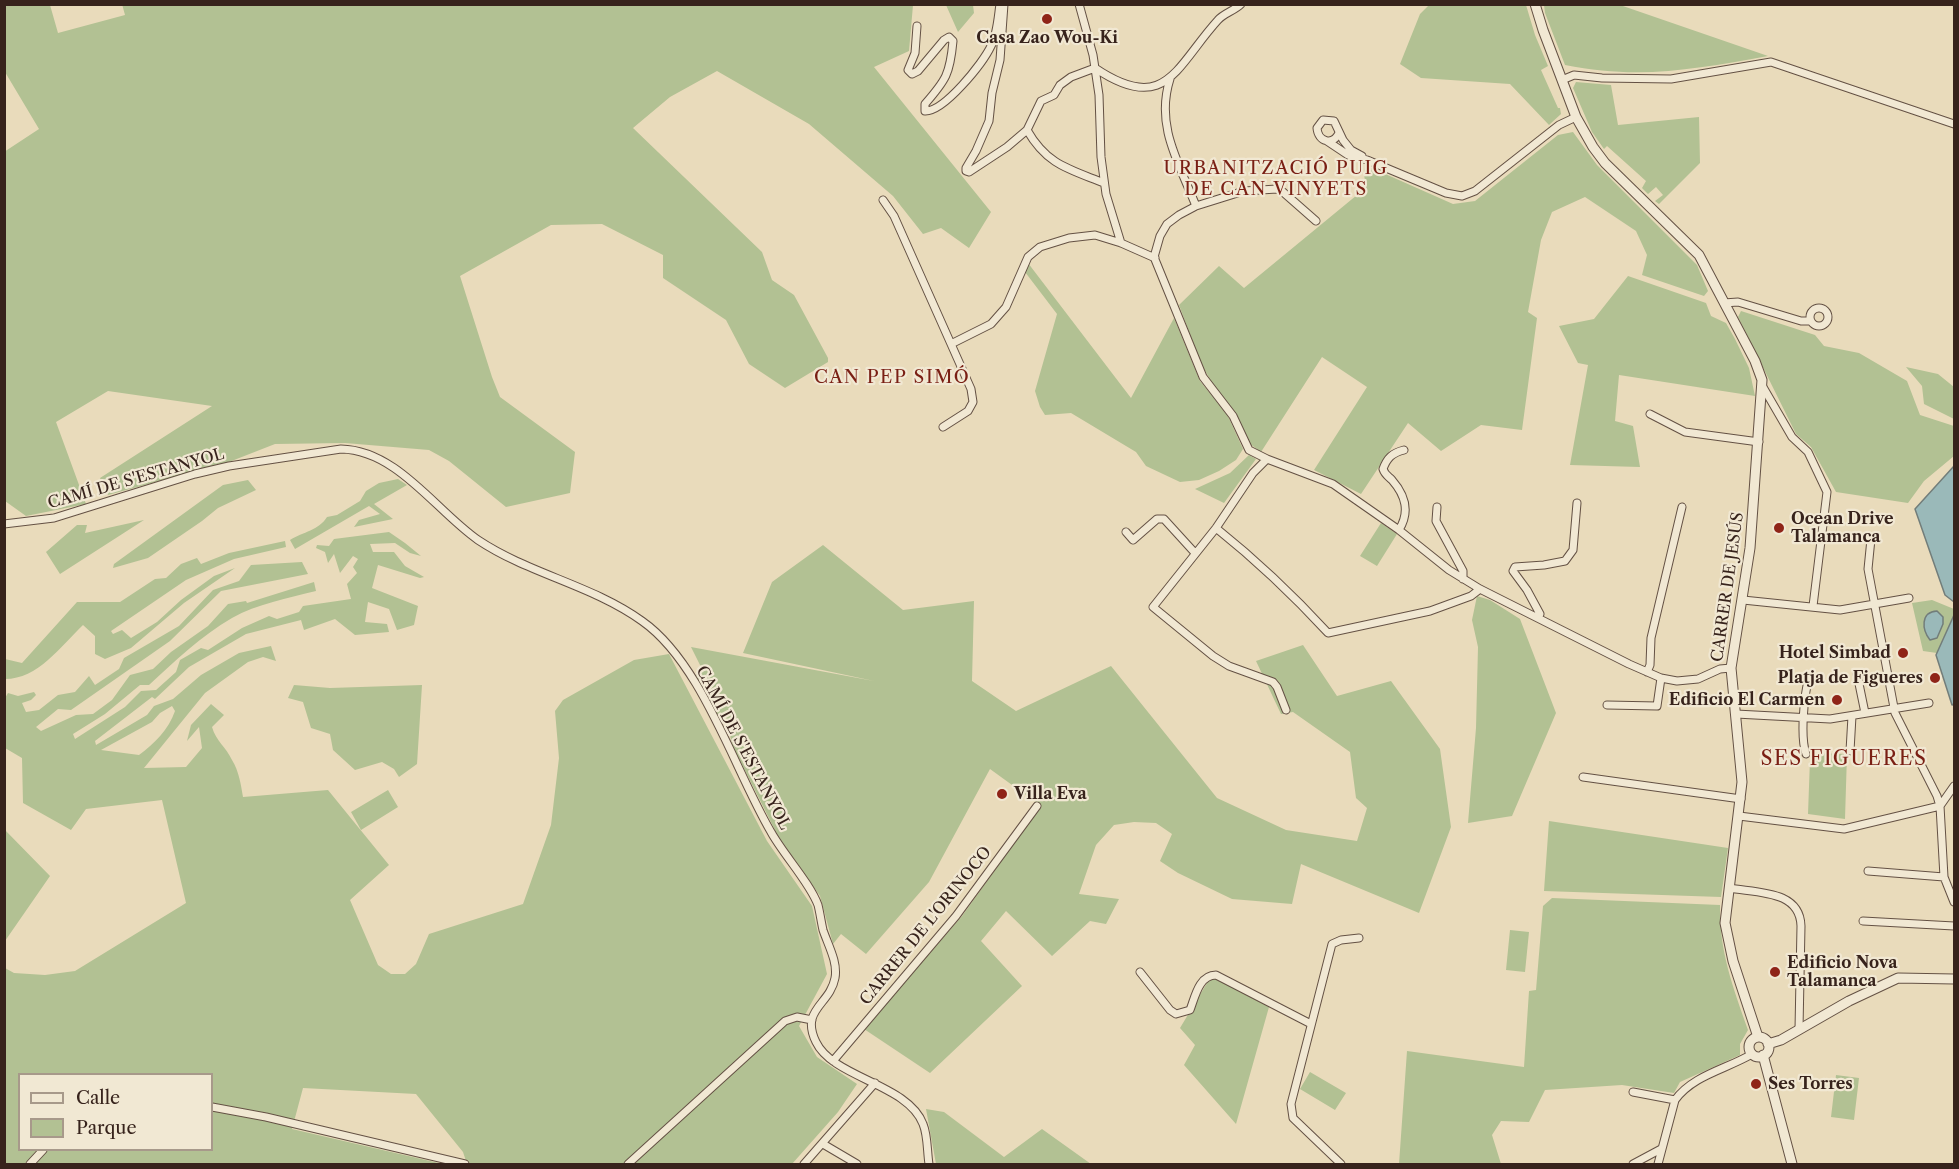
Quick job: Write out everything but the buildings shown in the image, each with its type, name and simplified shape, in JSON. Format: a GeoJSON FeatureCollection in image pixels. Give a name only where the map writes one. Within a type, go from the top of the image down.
{"type":"FeatureCollection","features":[{"type":"Feature","properties":{"kind":"street"},"geometry":{"type":"LineString","coordinates":[[917,26],[915,53],[908,70],[912,74],[918,71],[944,40],[949,37],[953,41],[948,73],[941,87],[925,104],[925,111],[931,111],[942,105],[983,60],[992,44],[1002,4]]}},
{"type":"Feature","properties":{"kind":"street"},"geometry":{"type":"LineString","coordinates":[[1002,4],[1000,60],[992,93],[989,121],[966,171],[969,172],[977,167],[1027,130],[1041,101],[1054,95],[1060,85],[1071,77],[1095,68]]}},
{"type":"Feature","properties":{"kind":"street"},"geometry":{"type":"LineString","coordinates":[[1079,4],[1099,94],[1104,183],[1121,243]]}},
{"type":"Feature","properties":{"kind":"street"},"geometry":{"type":"LineString","coordinates":[[1196,206],[1167,132],[1164,116],[1165,96],[1170,79],[1220,16],[1241,4]]}},
{"type":"Feature","properties":{"kind":"street"},"geometry":{"type":"LineString","coordinates":[[1535,4],[1576,117],[1589,140],[1605,163],[1699,255],[1760,372],[1762,387],[1792,436],[1808,452],[1827,492],[1813,606]]}},
{"type":"Feature","properties":{"kind":"street"},"geometry":{"type":"LineString","coordinates":[[1562,80],[1574,75],[1612,79],[1671,79],[1771,62],[1954,124]]}},
{"type":"Feature","properties":{"kind":"street"},"geometry":{"type":"LineString","coordinates":[[1095,68],[1124,85],[1146,88],[1170,79]]}},
{"type":"Feature","properties":{"kind":"street"},"geometry":{"type":"LineString","coordinates":[[1367,160],[1351,150],[1334,121],[1323,120],[1317,128],[1317,134],[1348,155],[1367,160],[1446,193],[1469,195],[1559,125],[1576,117]]}},
{"type":"Feature","properties":{"kind":"street"},"geometry":{"type":"LineString","coordinates":[[1027,130],[1035,144],[1051,161],[1104,183]]}},
{"type":"Feature","properties":{"kind":"street"},"geometry":{"type":"LineString","coordinates":[[1327,141],[1333,140],[1339,133]]}},
{"type":"Feature","properties":{"kind":"street"},"geometry":{"type":"LineString","coordinates":[[1316,221],[1277,189],[1244,190],[1179,214],[1167,224],[1156,247],[1155,258],[1203,376],[1233,416],[1249,450],[1333,484],[1399,530],[1463,579],[1647,672],[1661,678],[1687,681],[1698,679],[1720,669],[1731,668]]}},
{"type":"Feature","properties":{"kind":"street"},"geometry":{"type":"LineString","coordinates":[[883,201],[894,216],[971,389],[973,402],[968,411],[943,427]]}},
{"type":"Feature","properties":{"kind":"street"},"geometry":{"type":"LineString","coordinates":[[951,344],[991,324],[1006,307],[1028,256],[1040,247],[1069,238],[1095,235],[1121,243],[1155,258]]}},
{"type":"Feature","properties":{"kind":"street"},"geometry":{"type":"LineString","coordinates":[[1724,303],[1738,302],[1801,321],[1811,321]]}},
{"type":"Feature","properties":{"kind":"street","name":"CARRER DE JESÚS"},"geometry":{"type":"LineString","coordinates":[[1758,1037],[1727,941],[1725,923],[1742,782],[1731,668],[1750,548],[1762,387]]}},
{"type":"Feature","properties":{"kind":"street"},"geometry":{"type":"LineString","coordinates":[[1650,414],[1684,432],[1759,442]]}},
{"type":"Feature","properties":{"kind":"street","name":"CAMÍ DE S'ESTANYOL"},"geometry":{"type":"LineString","coordinates":[[4,524],[54,518],[229,466],[341,449],[357,450],[369,454],[408,479],[456,523],[504,556],[605,598],[632,614],[654,630],[691,676],[771,833],[816,901],[834,960],[836,975],[832,988],[817,1007],[812,1020]]}},
{"type":"Feature","properties":{"kind":"street"},"geometry":{"type":"LineString","coordinates":[[1399,530],[1406,518],[1406,509],[1393,481],[1383,469],[1386,460],[1393,453],[1404,450]]}},
{"type":"Feature","properties":{"kind":"street"},"geometry":{"type":"LineString","coordinates":[[1267,459],[1253,473],[1216,528],[1153,607],[1213,656],[1229,666],[1273,682],[1286,710]]}},
{"type":"Feature","properties":{"kind":"street"},"geometry":{"type":"LineString","coordinates":[[1538,617],[1540,614],[1527,590],[1513,571],[1515,567],[1544,566],[1565,561],[1573,550],[1577,503]]}},
{"type":"Feature","properties":{"kind":"street"},"geometry":{"type":"LineString","coordinates":[[1437,507],[1436,521],[1463,571],[1463,579]]}},
{"type":"Feature","properties":{"kind":"street"},"geometry":{"type":"LineString","coordinates":[[1647,672],[1650,665],[1651,638],[1682,507]]}},
{"type":"Feature","properties":{"kind":"street"},"geometry":{"type":"LineString","coordinates":[[1126,532],[1133,540],[1157,519],[1164,519],[1195,554]]}},
{"type":"Feature","properties":{"kind":"street"},"geometry":{"type":"LineString","coordinates":[[1216,528],[1264,568],[1328,633],[1431,611],[1470,596],[1480,589]]}},
{"type":"Feature","properties":{"kind":"street"},"geometry":{"type":"LineString","coordinates":[[1871,539],[1868,569],[1894,708],[1938,796],[1944,877],[1954,902]]}},
{"type":"Feature","properties":{"kind":"street"},"geometry":{"type":"LineString","coordinates":[[1743,600],[1839,609],[1909,598]]}},
{"type":"Feature","properties":{"kind":"street"},"geometry":{"type":"LineString","coordinates":[[1857,674],[1865,714]]}},
{"type":"Feature","properties":{"kind":"street"},"geometry":{"type":"LineString","coordinates":[[1806,754],[1803,747],[1804,718],[1809,677]]}},
{"type":"Feature","properties":{"kind":"street"},"geometry":{"type":"LineString","coordinates":[[1607,705],[1657,706],[1661,678]]}},
{"type":"Feature","properties":{"kind":"street"},"geometry":{"type":"LineString","coordinates":[[1736,714],[1830,719],[1929,703]]}},
{"type":"Feature","properties":{"kind":"street"},"geometry":{"type":"LineString","coordinates":[[1850,750],[1852,716]]}},
{"type":"Feature","properties":{"kind":"street"},"geometry":{"type":"LineString","coordinates":[[1583,777],[1741,799]]}},
{"type":"Feature","properties":{"kind":"street"},"geometry":{"type":"LineString","coordinates":[[1739,816],[1844,829],[1940,806],[1954,786]]}},
{"type":"Feature","properties":{"kind":"street","name":"CARRER DE L'ORINOCO"},"geometry":{"type":"LineString","coordinates":[[833,1061],[956,916],[1037,806]]}},
{"type":"Feature","properties":{"kind":"street"},"geometry":{"type":"LineString","coordinates":[[1868,871],[1944,877]]}},
{"type":"Feature","properties":{"kind":"street"},"geometry":{"type":"LineString","coordinates":[[1729,888],[1783,897],[1791,902],[1801,916],[1799,1029]]}},
{"type":"Feature","properties":{"kind":"street"},"geometry":{"type":"LineString","coordinates":[[1863,921],[1954,926]]}},
{"type":"Feature","properties":{"kind":"street"},"geometry":{"type":"LineString","coordinates":[[1341,1164],[1293,1118],[1291,1104],[1332,944],[1341,940],[1359,938]]}},
{"type":"Feature","properties":{"kind":"street"},"geometry":{"type":"LineString","coordinates":[[1140,972],[1170,1010],[1176,1014],[1190,1010],[1203,979],[1216,975],[1311,1024]]}},
{"type":"Feature","properties":{"kind":"street"},"geometry":{"type":"LineString","coordinates":[[1768,1044],[1781,1040],[1849,1001],[1898,978],[1954,979]]}},
{"type":"Feature","properties":{"kind":"street"},"geometry":{"type":"LineString","coordinates":[[628,1164],[785,1021],[797,1017],[812,1020],[813,1033],[818,1046],[833,1061],[875,1083],[906,1103],[922,1120],[929,1164]]}},
{"type":"Feature","properties":{"kind":"street"},"geometry":{"type":"LineString","coordinates":[[1658,1164],[1675,1100],[1681,1092],[1694,1082],[1752,1054],[1763,1055],[1768,1044],[1764,1039],[1758,1037],[1752,1039],[1749,1045],[1752,1054]]}},
{"type":"Feature","properties":{"kind":"street"},"geometry":{"type":"LineString","coordinates":[[1763,1055],[1792,1164]]}},
{"type":"Feature","properties":{"kind":"street"},"geometry":{"type":"LineString","coordinates":[[804,1164],[875,1083]]}},
{"type":"Feature","properties":{"kind":"street"},"geometry":{"type":"LineString","coordinates":[[1633,1092],[1675,1100]]}},
{"type":"Feature","properties":{"kind":"street"},"geometry":{"type":"LineString","coordinates":[[213,1107],[266,1117],[465,1164]]}},
{"type":"Feature","properties":{"kind":"street"},"geometry":{"type":"LineString","coordinates":[[823,1144],[857,1164]]}},
{"type":"Feature","properties":{"kind":"street"},"geometry":{"type":"LineString","coordinates":[[1633,1164],[1661,1149]]}},
{"type":"Feature","properties":{"kind":"street"},"geometry":{"type":"LineString","coordinates":[[30,1164],[41,1151]]}},
{"type":"Feature","properties":{"kind":"green space"},"geometry":{"type":"Polygon","coordinates":[[[122,4],[913,5],[909,51],[874,67],[991,212],[969,248],[941,228],[923,234],[893,196],[809,124],[717,71],[670,97],[633,128],[762,252],[772,280],[794,295],[828,358],[828,362],[785,388],[749,364],[726,320],[663,278],[663,255],[602,224],[551,225],[460,276],[500,397],[575,452],[570,493],[506,507],[449,461],[429,450],[345,443],[275,444],[229,462],[108,495],[100,478],[212,406],[108,391],[56,422],[86,504],[26,516],[5,501],[4,152],[39,129],[5,72],[5,5],[50,5],[58,33],[125,15],[122,4]]]}},
{"type":"Feature","properties":{"kind":"green space"},"geometry":{"type":"Polygon","coordinates":[[[1430,4],[1526,5],[1548,66],[1541,70],[1561,114],[1549,125],[1510,84],[1421,78],[1400,64],[1420,14],[1430,4]]]}},
{"type":"Feature","properties":{"kind":"green space"},"geometry":{"type":"Polygon","coordinates":[[[946,5],[973,5],[974,13],[958,32],[946,5]]]}},
{"type":"Feature","properties":{"kind":"green space"},"geometry":{"type":"Polygon","coordinates":[[[1544,5],[1620,5],[1768,56],[1667,71],[1618,72],[1565,65],[1544,5]]]}},
{"type":"Feature","properties":{"kind":"green space"},"geometry":{"type":"Polygon","coordinates":[[[1576,82],[1611,85],[1618,125],[1699,117],[1700,163],[1659,204],[1655,201],[1663,195],[1656,187],[1648,194],[1642,188],[1646,181],[1607,146],[1604,149],[1592,132],[1573,88],[1576,82]]]}},
{"type":"Feature","properties":{"kind":"green space"},"geometry":{"type":"Polygon","coordinates":[[[1573,132],[1597,165],[1697,265],[1708,291],[1704,296],[1642,275],[1647,255],[1636,231],[1585,197],[1552,212],[1541,240],[1528,312],[1537,318],[1522,430],[1481,425],[1441,451],[1408,423],[1361,494],[1314,470],[1367,387],[1322,357],[1261,452],[1250,444],[1238,418],[1201,364],[1179,305],[1219,266],[1244,288],[1364,188],[1365,165],[1453,204],[1475,201],[1558,135],[1573,132]]]}},
{"type":"Feature","properties":{"kind":"green space"},"geometry":{"type":"Polygon","coordinates":[[[1028,263],[1131,398],[1174,318],[1200,381],[1227,414],[1243,449],[1236,460],[1199,480],[1180,482],[1146,466],[1136,452],[1071,413],[1045,415],[1035,391],[1057,314],[1025,272],[1028,263]]]}},
{"type":"Feature","properties":{"kind":"green space"},"geometry":{"type":"Polygon","coordinates":[[[1628,276],[1706,303],[1711,316],[1726,323],[1735,339],[1749,368],[1755,396],[1619,375],[1615,421],[1633,426],[1640,467],[1570,465],[1588,365],[1578,363],[1559,326],[1594,319],[1628,276]]]}},
{"type":"Feature","properties":{"kind":"green space"},"geometry":{"type":"Polygon","coordinates":[[[1741,311],[1815,335],[1824,346],[1859,353],[1907,381],[1920,415],[1954,426],[1954,456],[1924,481],[1908,503],[1836,492],[1811,447],[1796,434],[1738,317],[1741,311]]]}},
{"type":"Feature","properties":{"kind":"green space"},"geometry":{"type":"Polygon","coordinates":[[[1906,367],[1938,374],[1954,387],[1954,419],[1924,404],[1922,386],[1906,367]]]}},
{"type":"Feature","properties":{"kind":"green space"},"geometry":{"type":"Polygon","coordinates":[[[1249,455],[1256,459],[1224,503],[1195,489],[1230,473],[1249,455]]]}},
{"type":"Feature","properties":{"kind":"green space"},"geometry":{"type":"Polygon","coordinates":[[[398,479],[407,485],[374,504],[393,519],[354,527],[359,520],[380,514],[369,506],[295,549],[290,540],[315,528],[327,517],[337,515],[360,501],[366,491],[379,483],[398,479]]]}},
{"type":"Feature","properties":{"kind":"green space"},"geometry":{"type":"Polygon","coordinates":[[[248,480],[256,490],[218,508],[148,558],[113,568],[114,564],[223,485],[248,480]]]}},
{"type":"Feature","properties":{"kind":"green space"},"geometry":{"type":"Polygon","coordinates":[[[144,520],[60,574],[46,552],[77,525],[87,525],[85,533],[144,520]]]}},
{"type":"Feature","properties":{"kind":"green space"},"geometry":{"type":"Polygon","coordinates":[[[1381,523],[1397,534],[1377,566],[1360,556],[1381,523]]]}},
{"type":"Feature","properties":{"kind":"green space"},"geometry":{"type":"Polygon","coordinates":[[[389,532],[421,556],[410,553],[395,543],[370,544],[373,552],[394,552],[405,566],[424,577],[420,578],[378,565],[372,588],[418,606],[414,625],[397,630],[389,609],[368,602],[365,622],[387,624],[389,632],[355,635],[335,619],[304,630],[301,620],[246,634],[189,667],[155,699],[152,697],[95,741],[96,745],[147,715],[154,706],[173,699],[201,675],[239,653],[271,646],[276,661],[263,657],[248,662],[205,693],[144,768],[186,767],[202,748],[199,727],[187,741],[191,725],[211,704],[224,715],[212,727],[230,755],[243,797],[328,790],[389,865],[350,900],[378,965],[391,974],[405,974],[416,964],[429,934],[523,904],[551,825],[559,758],[555,711],[563,700],[634,660],[669,654],[767,841],[812,906],[827,974],[799,1026],[817,1057],[857,1084],[838,1112],[792,1164],[467,1164],[463,1152],[416,1094],[303,1088],[292,1129],[443,1164],[5,1164],[5,968],[14,973],[45,975],[75,971],[186,903],[162,800],[86,809],[71,830],[23,803],[22,758],[5,748],[5,698],[8,693],[18,696],[34,692],[36,695],[31,700],[22,703],[26,712],[39,710],[58,695],[75,692],[89,676],[95,685],[119,669],[124,658],[179,626],[213,590],[239,581],[251,565],[302,562],[308,574],[221,591],[170,641],[71,710],[58,709],[36,727],[41,731],[76,715],[93,714],[112,700],[130,675],[153,669],[171,652],[208,626],[228,604],[246,601],[247,603],[314,582],[316,591],[252,609],[221,625],[189,649],[149,685],[140,685],[105,714],[73,734],[75,739],[125,707],[141,691],[156,690],[176,672],[180,660],[201,648],[208,650],[242,628],[269,616],[277,619],[299,612],[303,606],[351,599],[347,584],[357,573],[353,567],[358,559],[353,556],[340,573],[334,554],[328,563],[325,552],[316,548],[317,545],[329,546],[334,539],[389,532]],[[172,706],[160,713],[152,722],[101,750],[139,755],[165,730],[175,711],[172,706]]]}},
{"type":"Feature","properties":{"kind":"green space"},"geometry":{"type":"Polygon","coordinates":[[[285,541],[286,547],[234,559],[186,580],[111,631],[113,634],[122,630],[131,638],[157,622],[181,600],[214,576],[235,568],[184,603],[131,648],[105,659],[95,654],[95,636],[83,625],[38,668],[17,678],[5,679],[5,659],[22,663],[77,602],[120,602],[155,579],[166,578],[181,564],[197,558],[201,564],[229,553],[285,541]]]}},
{"type":"Feature","properties":{"kind":"green space"},"geometry":{"type":"Polygon","coordinates":[[[823,545],[903,610],[974,601],[972,681],[1016,711],[1111,666],[1217,798],[1286,830],[1357,841],[1367,808],[1356,798],[1350,752],[1293,712],[1281,714],[1256,661],[1303,645],[1337,696],[1391,681],[1440,749],[1451,827],[1419,913],[1301,864],[1292,904],[1232,899],[1178,873],[1160,861],[1172,834],[1156,823],[1134,822],[1114,825],[1096,845],[1079,894],[1119,899],[1106,924],[1090,921],[1052,956],[1006,911],[981,941],[1022,986],[930,1073],[864,1029],[962,916],[1041,806],[990,769],[929,882],[866,954],[841,934],[833,944],[820,896],[778,836],[732,745],[727,719],[715,713],[696,675],[701,667],[691,647],[874,681],[743,653],[772,582],[823,545]]]}},
{"type":"Feature","properties":{"kind":"green space"},"geometry":{"type":"Polygon","coordinates":[[[1477,596],[1490,600],[1520,619],[1556,713],[1512,816],[1468,823],[1476,728],[1478,647],[1472,620],[1477,596]]]}},
{"type":"Feature","properties":{"kind":"green space"},"geometry":{"type":"Polygon","coordinates":[[[1932,600],[1954,609],[1954,615],[1937,653],[1923,651],[1912,603],[1932,600]]]}},
{"type":"Feature","properties":{"kind":"green space"},"geometry":{"type":"Polygon","coordinates":[[[294,685],[330,688],[422,685],[417,764],[399,777],[394,769],[382,762],[355,770],[333,750],[330,734],[311,728],[303,702],[288,698],[294,685]]]}},
{"type":"Feature","properties":{"kind":"green space"},"geometry":{"type":"Polygon","coordinates":[[[1813,753],[1847,754],[1845,819],[1808,814],[1810,759],[1813,753]]]}},
{"type":"Feature","properties":{"kind":"green space"},"geometry":{"type":"Polygon","coordinates":[[[388,790],[398,807],[361,830],[351,812],[388,790]]]}},
{"type":"Feature","properties":{"kind":"green space"},"geometry":{"type":"Polygon","coordinates":[[[1549,821],[1728,848],[1721,897],[1544,891],[1549,821]]]}},
{"type":"Feature","properties":{"kind":"green space"},"geometry":{"type":"Polygon","coordinates":[[[5,830],[50,876],[5,941],[5,830]]]}},
{"type":"Feature","properties":{"kind":"green space"},"geometry":{"type":"Polygon","coordinates":[[[1552,898],[1720,905],[1724,953],[1748,1030],[1740,1044],[1740,1055],[1680,1082],[1674,1093],[1622,1085],[1545,1090],[1529,1122],[1501,1121],[1492,1135],[1501,1164],[1399,1164],[1407,1051],[1524,1067],[1529,991],[1536,990],[1543,906],[1552,898]]]}},
{"type":"Feature","properties":{"kind":"green space"},"geometry":{"type":"Polygon","coordinates":[[[1510,930],[1529,932],[1525,972],[1506,970],[1510,930]]]}},
{"type":"Feature","properties":{"kind":"green space"},"geometry":{"type":"Polygon","coordinates":[[[1210,978],[1216,978],[1269,1007],[1236,1124],[1184,1065],[1195,1045],[1180,1028],[1210,978]]]}},
{"type":"Feature","properties":{"kind":"green space"},"geometry":{"type":"Polygon","coordinates":[[[1310,1072],[1346,1093],[1335,1110],[1300,1089],[1310,1072]]]}},
{"type":"Feature","properties":{"kind":"green space"},"geometry":{"type":"Polygon","coordinates":[[[1836,1075],[1859,1078],[1854,1120],[1831,1117],[1836,1075]]]}},
{"type":"Feature","properties":{"kind":"green space"},"geometry":{"type":"Polygon","coordinates":[[[926,1109],[944,1112],[1004,1157],[1042,1129],[1091,1164],[936,1164],[926,1109]]]}},
{"type":"Feature","properties":{"kind":"water"},"geometry":{"type":"Polygon","coordinates":[[[1954,466],[1954,602],[1945,595],[1915,509],[1954,466]]]}},
{"type":"Feature","properties":{"kind":"water"},"geometry":{"type":"Polygon","coordinates":[[[1937,611],[1943,617],[1943,624],[1937,638],[1930,640],[1925,631],[1924,622],[1931,612],[1937,611]]]}},
{"type":"Feature","properties":{"kind":"water"},"geometry":{"type":"Polygon","coordinates":[[[1954,615],[1954,704],[1952,705],[1936,655],[1954,615]]]}},
{"type":"Feature","properties":{"kind":"place","name":"Casa Zao Wou-Ki"},"geometry":{"type":"Point","coordinates":[1047,19]}},
{"type":"Feature","properties":{"kind":"place","name":"Ocean Drive Talamanca"},"geometry":{"type":"Point","coordinates":[1779,528]}},
{"type":"Feature","properties":{"kind":"place","name":"Hotel Simbad"},"geometry":{"type":"Point","coordinates":[1903,653]}},
{"type":"Feature","properties":{"kind":"place","name":"Platja de Figueres"},"geometry":{"type":"Point","coordinates":[1935,678]}},
{"type":"Feature","properties":{"kind":"place","name":"Edificio El Carmen"},"geometry":{"type":"Point","coordinates":[1837,700]}},
{"type":"Feature","properties":{"kind":"place","name":"Villa Eva"},"geometry":{"type":"Point","coordinates":[1002,794]}},
{"type":"Feature","properties":{"kind":"place","name":"Edificio Nova Talamanca"},"geometry":{"type":"Point","coordinates":[1775,972]}},
{"type":"Feature","properties":{"kind":"place","name":"Ses Torres"},"geometry":{"type":"Point","coordinates":[1756,1084]}},
{"type":"Feature","properties":{"kind":"district","name":"URBANITZACIÓ PUIG DE CAN VINYETS"},"geometry":{"type":"Point","coordinates":[1276,180]}},
{"type":"Feature","properties":{"kind":"district","name":"CAN PEP SIMÓ"},"geometry":{"type":"Point","coordinates":[892,378]}},
{"type":"Feature","properties":{"kind":"district","name":"SES FIGUERES"},"geometry":{"type":"Point","coordinates":[1844,759]}}]}
